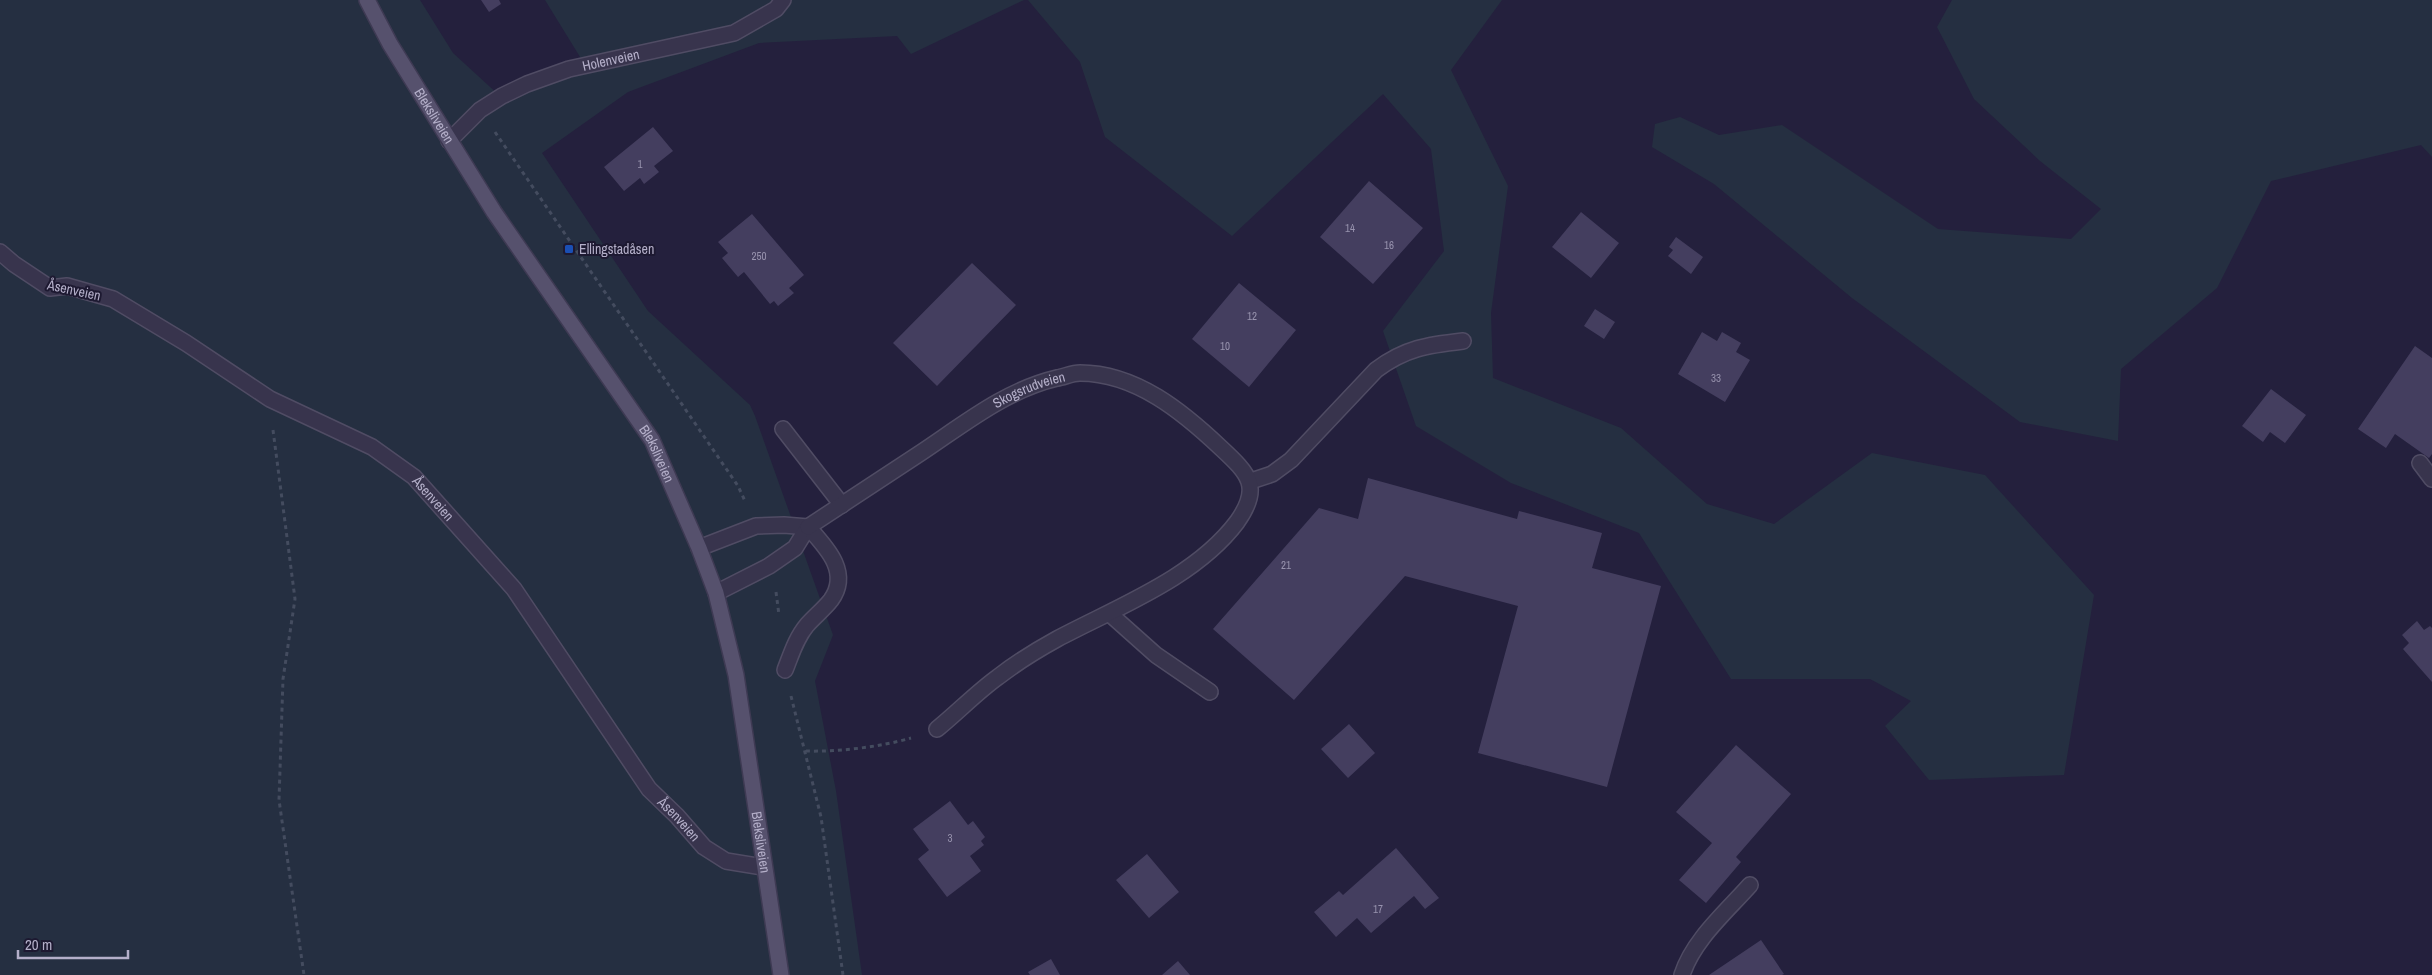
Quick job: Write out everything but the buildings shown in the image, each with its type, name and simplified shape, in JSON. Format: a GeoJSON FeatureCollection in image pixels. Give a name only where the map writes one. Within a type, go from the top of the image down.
{"type":"FeatureCollection","features":[{"type":"Feature","properties":{"kind":"main road","name":"Bleksliveien"},"geometry":{"type":"LineString","coordinates":[[367,0],[390,44],[448,141],[494,212],[652,440],[699,548],[716,593],[736,675],[763,867],[781,975]]}},
{"type":"Feature","properties":{"kind":"street","name":"Holenveien"},"geometry":{"type":"LineString","coordinates":[[448,141],[480,110],[502,96],[569,69],[734,33],[776,9],[783,0]]}},
{"type":"Feature","properties":{"kind":"street","name":"Åsenveien"},"geometry":{"type":"LineString","coordinates":[[0,252],[14,264],[50,288],[68,286],[113,299],[186,343],[270,399],[372,448],[414,477],[514,589],[649,789],[678,816],[704,847],[726,861],[763,867]]}},
{"type":"Feature","properties":{"kind":"street"},"geometry":{"type":"LineString","coordinates":[[937,729],[997,677],[1057,639],[1110,614],[1180,572],[1212,549],[1236,523],[1251,499],[1251,481],[1272,474],[1291,460],[1376,370],[1411,349],[1463,341]]}},
{"type":"Feature","properties":{"kind":"street","name":"Skogsrudveien"},"geometry":{"type":"LineString","coordinates":[[716,593],[768,566],[795,548],[808,527],[992,406],[1031,384],[1078,373],[1114,378],[1151,392],[1196,424],[1236,462],[1251,481]]}},
{"type":"Feature","properties":{"kind":"street"},"geometry":{"type":"LineString","coordinates":[[783,429],[842,504]]}},
{"type":"Feature","properties":{"kind":"street"},"geometry":{"type":"LineString","coordinates":[[2420,463],[2432,480]]}},
{"type":"Feature","properties":{"kind":"street"},"geometry":{"type":"LineString","coordinates":[[699,548],[756,526],[784,525],[808,527],[826,546],[838,567],[840,581],[832,598],[806,626],[796,643],[785,670]]}},
{"type":"Feature","properties":{"kind":"street"},"geometry":{"type":"LineString","coordinates":[[1110,614],[1156,655],[1210,692]]}},
{"type":"Feature","properties":{"kind":"street"},"geometry":{"type":"LineString","coordinates":[[1682,975],[1685,965],[1700,942],[1750,884]]}},
{"type":"Feature","properties":{"kind":"path"},"geometry":{"type":"LineString","coordinates":[[480,110],[738,486],[756,526]]}},
{"type":"Feature","properties":{"kind":"path"},"geometry":{"type":"LineString","coordinates":[[270,399],[295,599],[283,679],[278,800],[304,975]]}},
{"type":"Feature","properties":{"kind":"path"},"geometry":{"type":"LineString","coordinates":[[785,670],[806,751],[826,848],[843,975]]}},
{"type":"Feature","properties":{"kind":"path"},"geometry":{"type":"LineString","coordinates":[[806,751],[828,752],[894,743],[937,729]]}},
{"type":"Feature","properties":{"kind":"shaded area"},"geometry":{"type":"Polygon","coordinates":[[[0,0],[420,0],[453,53],[501,97],[585,65],[545,0],[1024,0],[911,54],[897,36],[759,43],[628,92],[542,153],[648,311],[750,405],[755,416],[833,635],[815,681],[836,791],[862,975],[0,975],[0,0]]]}},
{"type":"Feature","properties":{"kind":"shaded area"},"geometry":{"type":"Polygon","coordinates":[[[1028,0],[1502,0],[1451,70],[1508,186],[1491,313],[1493,378],[1621,428],[1707,504],[1774,524],[1872,453],[1985,475],[2094,595],[2064,775],[1929,780],[1885,726],[1911,701],[1870,679],[1731,679],[1639,533],[1511,483],[1416,426],[1383,331],[1444,251],[1431,149],[1383,94],[1232,236],[1105,137],[1080,62],[1028,0]]]}},
{"type":"Feature","properties":{"kind":"shaded area"},"geometry":{"type":"Polygon","coordinates":[[[1952,0],[2432,0],[2432,157],[2421,145],[2271,181],[2217,288],[2121,369],[2118,441],[2020,422],[1852,298],[1714,184],[1652,147],[1655,124],[1680,117],[1719,135],[1782,125],[1938,229],[2071,239],[2101,209],[2040,161],[1974,99],[1937,27],[1952,0]]]}},
{"type":"Feature","properties":{"kind":"place","name":"Ellingstadåsen"},"geometry":{"type":"Point","coordinates":[569,249]}}]}
